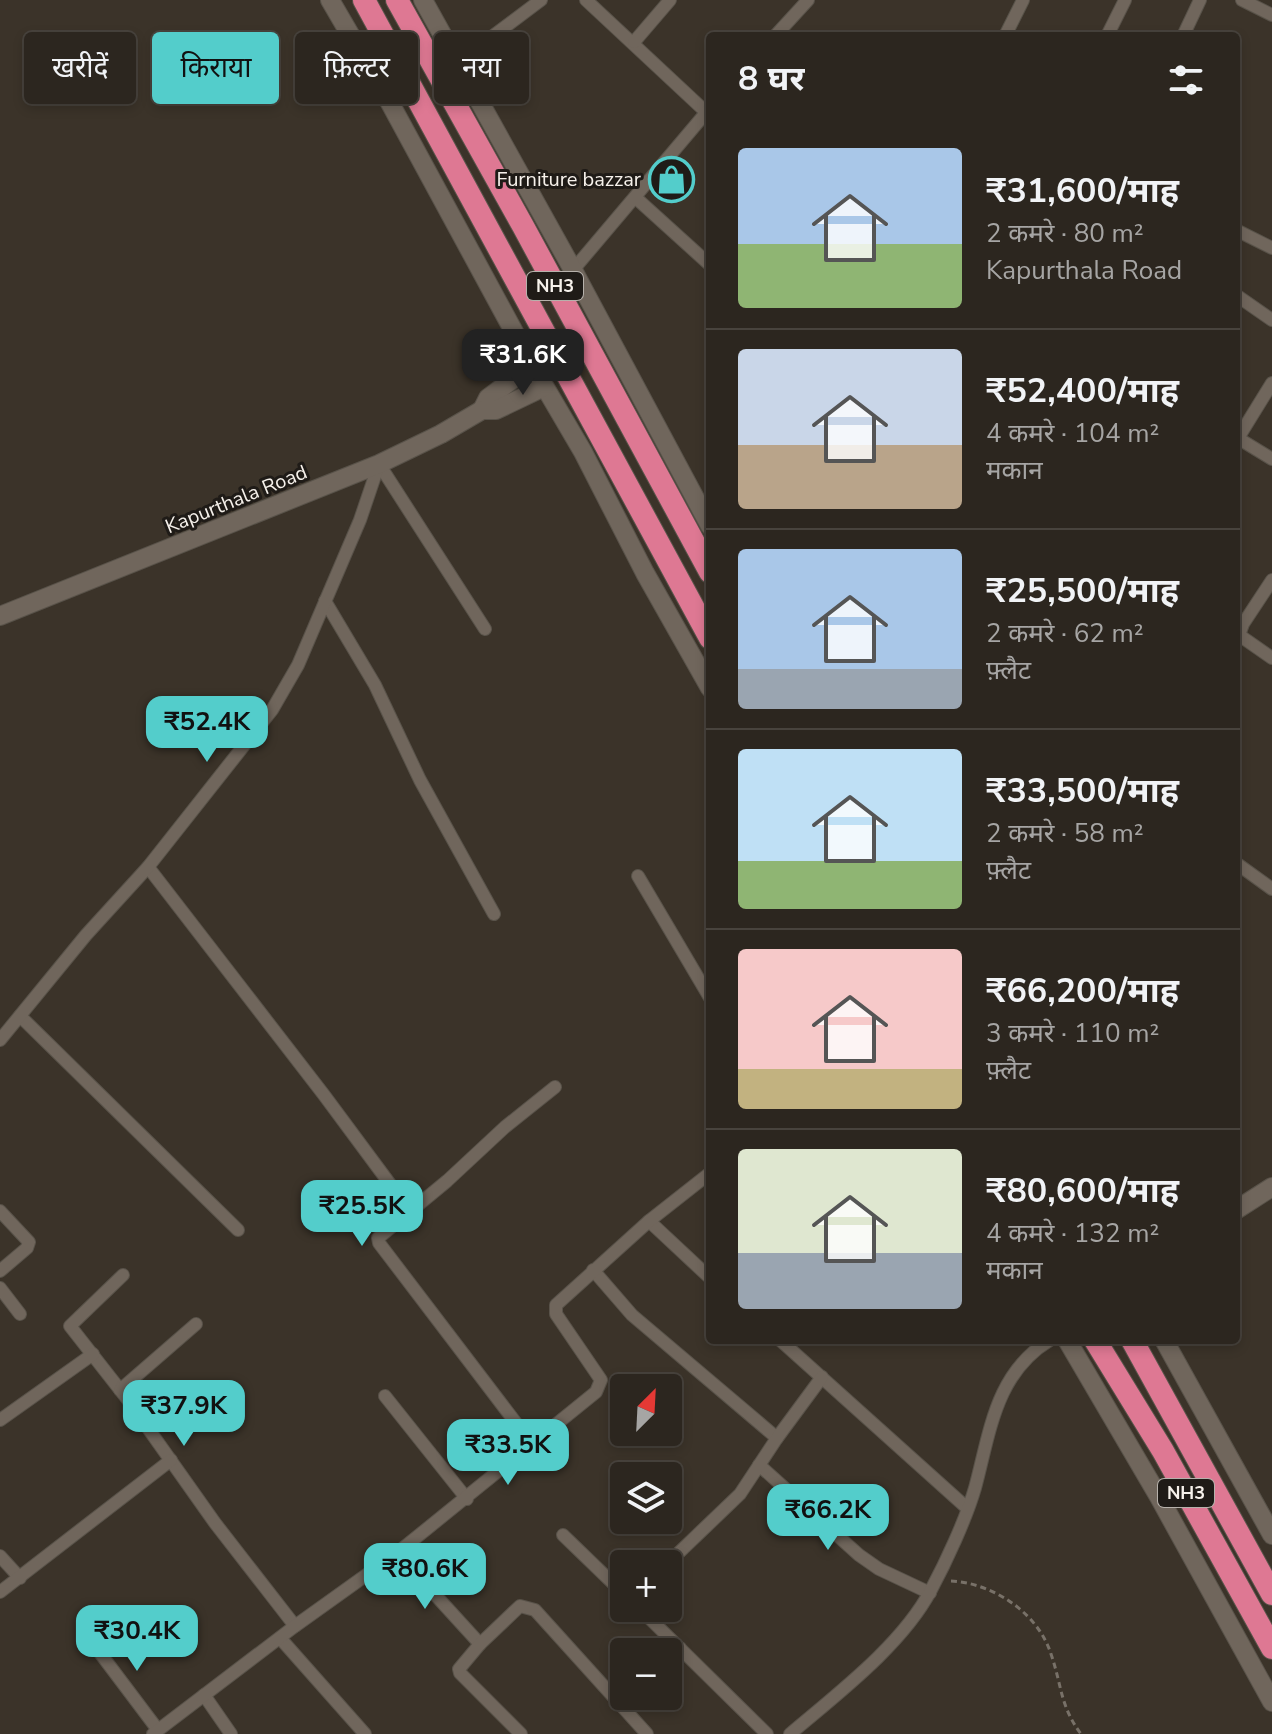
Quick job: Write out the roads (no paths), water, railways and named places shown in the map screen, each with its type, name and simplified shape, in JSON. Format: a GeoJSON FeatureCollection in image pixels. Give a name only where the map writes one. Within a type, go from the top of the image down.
{"type":"FeatureCollection","features":[{"type":"Feature","properties":{"kind":"highway","name":"NH3"},"geometry":{"type":"LineString","coordinates":[[364,0],[706,631]]}},
{"type":"Feature","properties":{"kind":"highway","name":"NH3"},"geometry":{"type":"LineString","coordinates":[[397,0],[706,565]]}},
{"type":"Feature","properties":{"kind":"highway","name":"NH3"},"geometry":{"type":"LineString","coordinates":[[1097,1344],[1163,1451],[1272,1648]]}},
{"type":"Feature","properties":{"kind":"highway","name":"NH3"},"geometry":{"type":"LineString","coordinates":[[1134,1344],[1272,1594]]}},
{"type":"Feature","properties":{"kind":"main road"},"geometry":{"type":"LineString","coordinates":[[330,0],[583,452],[645,573],[706,681]]}},
{"type":"Feature","properties":{"kind":"main road"},"geometry":{"type":"LineString","coordinates":[[423,0],[441,32]]}},
{"type":"Feature","properties":{"kind":"main road"},"geometry":{"type":"LineString","coordinates":[[481,104],[706,519]]}},
{"type":"Feature","properties":{"kind":"main road","name":"Kapurthala Road"},"geometry":{"type":"LineString","coordinates":[[482,410],[488,398],[532,365]]}},
{"type":"Feature","properties":{"kind":"main road","name":"Kapurthala Road"},"geometry":{"type":"LineString","coordinates":[[0,616],[379,464],[482,410],[496,410],[544,387]]}},
{"type":"Feature","properties":{"kind":"main road"},"geometry":{"type":"LineString","coordinates":[[1240,1207],[1272,1187]]}},
{"type":"Feature","properties":{"kind":"main road"},"geometry":{"type":"LineString","coordinates":[[1069,1344],[1159,1497],[1272,1702]]}},
{"type":"Feature","properties":{"kind":"main road"},"geometry":{"type":"LineString","coordinates":[[1166,1344],[1272,1535]]}},
{"type":"Feature","properties":{"kind":"street"},"geometry":{"type":"LineString","coordinates":[[498,32],[541,0]]}},
{"type":"Feature","properties":{"kind":"street"},"geometry":{"type":"LineString","coordinates":[[586,0],[706,108]]}},
{"type":"Feature","properties":{"kind":"street"},"geometry":{"type":"LineString","coordinates":[[634,42],[670,0]]}},
{"type":"Feature","properties":{"kind":"street"},"geometry":{"type":"LineString","coordinates":[[779,32],[808,0]]}},
{"type":"Feature","properties":{"kind":"street"},"geometry":{"type":"LineString","coordinates":[[1007,32],[1023,0]]}},
{"type":"Feature","properties":{"kind":"street"},"geometry":{"type":"LineString","coordinates":[[1109,32],[1125,0]]}},
{"type":"Feature","properties":{"kind":"street"},"geometry":{"type":"LineString","coordinates":[[1185,32],[1200,0]]}},
{"type":"Feature","properties":{"kind":"street"},"geometry":{"type":"LineString","coordinates":[[1246,1],[1272,15]]}},
{"type":"Feature","properties":{"kind":"street"},"geometry":{"type":"LineString","coordinates":[[573,270],[706,112]]}},
{"type":"Feature","properties":{"kind":"street"},"geometry":{"type":"LineString","coordinates":[[636,198],[706,261]]}},
{"type":"Feature","properties":{"kind":"street"},"geometry":{"type":"LineString","coordinates":[[1240,232],[1272,248]]}},
{"type":"Feature","properties":{"kind":"street"},"geometry":{"type":"LineString","coordinates":[[1240,298],[1272,320]]}},
{"type":"Feature","properties":{"kind":"street"},"geometry":{"type":"LineString","coordinates":[[1240,433],[1272,383]]}},
{"type":"Feature","properties":{"kind":"street"},"geometry":{"type":"LineString","coordinates":[[1240,440],[1272,459]]}},
{"type":"Feature","properties":{"kind":"street"},"geometry":{"type":"LineString","coordinates":[[0,1040],[86,935],[148,867],[272,710],[298,665],[360,520],[379,464]]}},
{"type":"Feature","properties":{"kind":"street"},"geometry":{"type":"LineString","coordinates":[[379,464],[485,629]]}},
{"type":"Feature","properties":{"kind":"street"},"geometry":{"type":"LineString","coordinates":[[1240,632],[1272,580]]}},
{"type":"Feature","properties":{"kind":"street"},"geometry":{"type":"LineString","coordinates":[[325,601],[375,685],[427,793],[494,914]]}},
{"type":"Feature","properties":{"kind":"street"},"geometry":{"type":"LineString","coordinates":[[1240,636],[1272,658]]}},
{"type":"Feature","properties":{"kind":"street"},"geometry":{"type":"LineString","coordinates":[[1240,866],[1272,889]]}},
{"type":"Feature","properties":{"kind":"street"},"geometry":{"type":"LineString","coordinates":[[148,867],[410,1211]]}},
{"type":"Feature","properties":{"kind":"street"},"geometry":{"type":"LineString","coordinates":[[638,876],[706,991]]}},
{"type":"Feature","properties":{"kind":"street"},"geometry":{"type":"LineString","coordinates":[[20,1016],[238,1230]]}},
{"type":"Feature","properties":{"kind":"street"},"geometry":{"type":"LineString","coordinates":[[532,1444],[379,1243],[380,1235],[555,1087]]}},
{"type":"Feature","properties":{"kind":"street"},"geometry":{"type":"LineString","coordinates":[[88,1637],[156,1732],[397,1553],[467,1499],[600,1387],[599,1377],[554,1308],[649,1221],[706,1176]]}},
{"type":"Feature","properties":{"kind":"street"},"geometry":{"type":"LineString","coordinates":[[0,1211],[29,1242],[27,1248],[0,1271]]}},
{"type":"Feature","properties":{"kind":"street"},"geometry":{"type":"LineString","coordinates":[[649,1221],[706,1274]]}},
{"type":"Feature","properties":{"kind":"street"},"geometry":{"type":"LineString","coordinates":[[593,1270],[632,1315],[777,1438]]}},
{"type":"Feature","properties":{"kind":"street"},"geometry":{"type":"LineString","coordinates":[[123,1275],[70,1325],[215,1523],[295,1626]]}},
{"type":"Feature","properties":{"kind":"street"},"geometry":{"type":"LineString","coordinates":[[0,1288],[20,1314]]}},
{"type":"Feature","properties":{"kind":"street"},"geometry":{"type":"LineString","coordinates":[[120,1390],[196,1324]]}},
{"type":"Feature","properties":{"kind":"street"},"geometry":{"type":"LineString","coordinates":[[785,1344],[967,1508]]}},
{"type":"Feature","properties":{"kind":"street"},"geometry":{"type":"LineString","coordinates":[[790,1734],[878,1658],[930,1593],[975,1487],[990,1425],[1006,1388],[1026,1355],[1044,1344]]}},
{"type":"Feature","properties":{"kind":"street"},"geometry":{"type":"LineString","coordinates":[[0,1420],[93,1354]]}},
{"type":"Feature","properties":{"kind":"street"},"geometry":{"type":"LineString","coordinates":[[682,1550],[730,1506],[822,1377]]}},
{"type":"Feature","properties":{"kind":"street"},"geometry":{"type":"LineString","coordinates":[[385,1396],[467,1499]]}},
{"type":"Feature","properties":{"kind":"street"},"geometry":{"type":"LineString","coordinates":[[0,1592],[171,1460]]}},
{"type":"Feature","properties":{"kind":"street"},"geometry":{"type":"LineString","coordinates":[[759,1465],[859,1555],[879,1569],[930,1593]]}},
{"type":"Feature","properties":{"kind":"street"},"geometry":{"type":"LineString","coordinates":[[563,1535],[610,1580]]}},
{"type":"Feature","properties":{"kind":"street"},"geometry":{"type":"LineString","coordinates":[[397,1553],[480,1644]]}},
{"type":"Feature","properties":{"kind":"street"},"geometry":{"type":"LineString","coordinates":[[0,1556],[20,1578]]}},
{"type":"Feature","properties":{"kind":"street"},"geometry":{"type":"LineString","coordinates":[[521,1734],[459,1671],[480,1644],[520,1606],[531,1607],[610,1695]]}},
{"type":"Feature","properties":{"kind":"street"},"geometry":{"type":"LineString","coordinates":[[653,1622],[670,1638]]}},
{"type":"Feature","properties":{"kind":"street"},"geometry":{"type":"LineString","coordinates":[[280,1638],[365,1734]]}},
{"type":"Feature","properties":{"kind":"street"},"geometry":{"type":"LineString","coordinates":[[682,1650],[767,1734]]}},
{"type":"Feature","properties":{"kind":"street"},"geometry":{"type":"LineString","coordinates":[[204,1695],[231,1734]]}},
{"type":"Feature","properties":{"kind":"street"},"geometry":{"type":"LineString","coordinates":[[624,1710],[647,1734]]}},
{"type":"Feature","properties":{"kind":"place","name":"Furniture bazzar"},"geometry":{"type":"Point","coordinates":[672,179]}}]}
